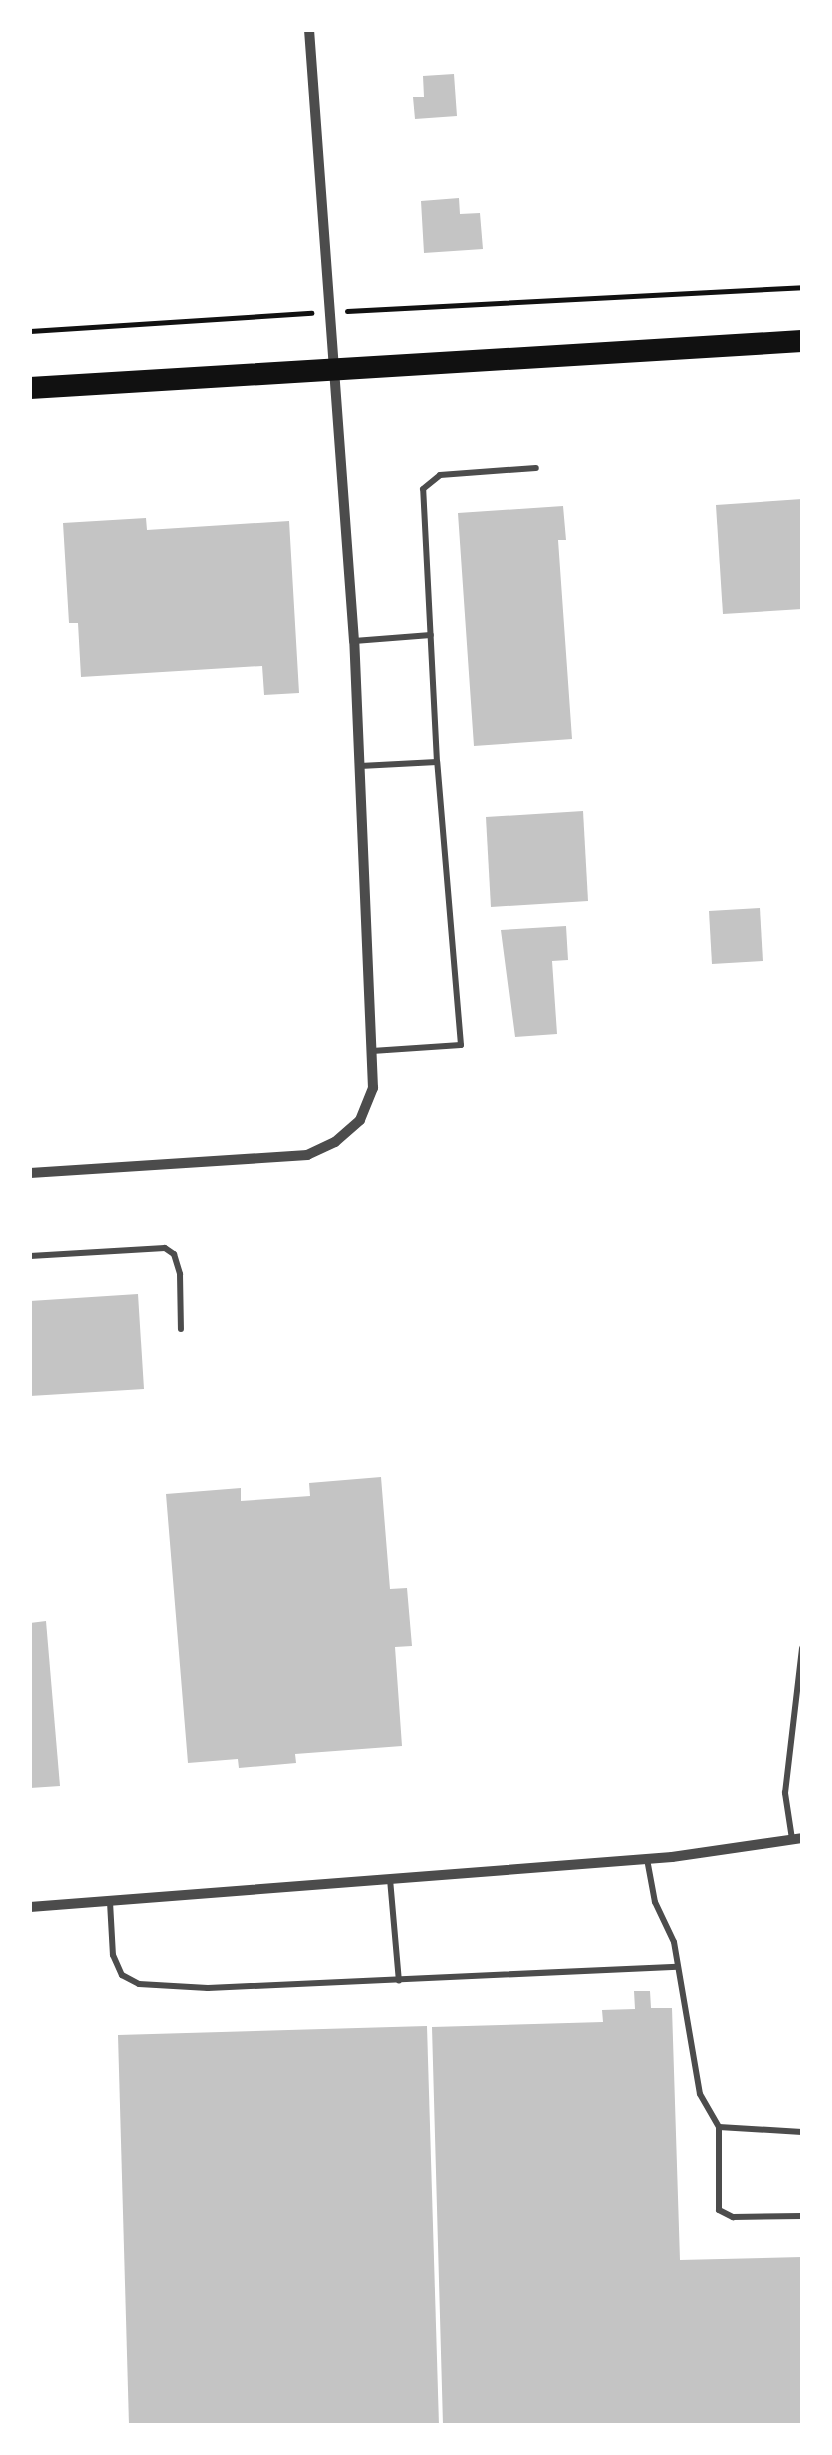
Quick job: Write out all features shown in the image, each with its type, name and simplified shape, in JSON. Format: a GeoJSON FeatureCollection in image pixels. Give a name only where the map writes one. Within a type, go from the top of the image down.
{"type":"FeatureCollection","features":[{"type":"Feature","properties":{"kind":"main road"},"geometry":{"type":"LineString","coordinates":[[30,388],[802,341]]}},
{"type":"Feature","properties":{"kind":"street"},"geometry":{"type":"LineString","coordinates":[[30,1174],[307,1154],[335,1142],[360,1120],[374,1088],[354,641],[310,30]]}},
{"type":"Feature","properties":{"kind":"street"},"geometry":{"type":"LineString","coordinates":[[30,1907],[648,1859],[797,1838]]}},
{"type":"Feature","properties":{"kind":"lane"},"geometry":{"type":"LineString","coordinates":[[372,1051],[461,1045],[437,762],[423,489],[440,474],[536,468]]}},
{"type":"Feature","properties":{"kind":"lane"},"geometry":{"type":"LineString","coordinates":[[354,641],[431,635]]}},
{"type":"Feature","properties":{"kind":"lane"},"geometry":{"type":"LineString","coordinates":[[360,766],[437,762]]}},
{"type":"Feature","properties":{"kind":"lane"},"geometry":{"type":"LineString","coordinates":[[30,1256],[166,1248],[174,1254],[180,1274],[181,1329]]}},
{"type":"Feature","properties":{"kind":"lane"},"geometry":{"type":"LineString","coordinates":[[797,1838],[785,1793],[802,1648]]}},
{"type":"Feature","properties":{"kind":"lane"},"geometry":{"type":"LineString","coordinates":[[648,1859],[678,1968],[700,2094],[719,2127],[719,2210],[733,2218],[802,2216]]}},
{"type":"Feature","properties":{"kind":"lane"},"geometry":{"type":"LineString","coordinates":[[390,1879],[399,1981]]}},
{"type":"Feature","properties":{"kind":"lane"},"geometry":{"type":"LineString","coordinates":[[110,1900],[113,1955],[122,1974],[139,1984],[399,1981],[678,1968]]}},
{"type":"Feature","properties":{"kind":"lane"},"geometry":{"type":"LineString","coordinates":[[719,2127],[802,2132]]}},
{"type":"Feature","properties":{"kind":"path"},"geometry":{"type":"LineString","coordinates":[[363,310],[802,287]]}},
{"type":"Feature","properties":{"kind":"path"},"geometry":{"type":"LineString","coordinates":[[30,331],[302,314]]}},
{"type":"Feature","properties":{"kind":"building"},"geometry":{"type":"Polygon","coordinates":[[[454,74],[457,116],[415,119],[413,97],[424,97],[423,76],[454,74]]]}},
{"type":"Feature","properties":{"kind":"building"},"geometry":{"type":"Polygon","coordinates":[[[459,198],[460,214],[480,213],[483,249],[424,253],[421,201],[459,198]]]}},
{"type":"Feature","properties":{"kind":"building"},"geometry":{"type":"Polygon","coordinates":[[[802,499],[802,609],[723,614],[716,505],[802,499]]]}},
{"type":"Feature","properties":{"kind":"building"},"geometry":{"type":"Polygon","coordinates":[[[563,506],[566,540],[558,540],[572,739],[474,746],[458,513],[563,506]]]}},
{"type":"Feature","properties":{"kind":"building"},"geometry":{"type":"Polygon","coordinates":[[[146,518],[147,530],[289,521],[299,693],[264,695],[262,666],[81,677],[78,623],[69,623],[63,523],[146,518]]]}},
{"type":"Feature","properties":{"kind":"building"},"geometry":{"type":"Polygon","coordinates":[[[583,811],[588,901],[491,907],[486,817],[583,811]]]}},
{"type":"Feature","properties":{"kind":"building"},"geometry":{"type":"Polygon","coordinates":[[[760,908],[763,961],[712,964],[709,911],[760,908]]]}},
{"type":"Feature","properties":{"kind":"building"},"geometry":{"type":"Polygon","coordinates":[[[566,926],[568,960],[552,961],[557,1034],[515,1037],[501,930],[566,926]]]}},
{"type":"Feature","properties":{"kind":"building"},"geometry":{"type":"Polygon","coordinates":[[[138,1294],[144,1389],[30,1396],[30,1301],[138,1294]]]}},
{"type":"Feature","properties":{"kind":"building"},"geometry":{"type":"Polygon","coordinates":[[[381,1477],[390,1589],[407,1588],[412,1646],[395,1647],[402,1746],[295,1754],[296,1763],[239,1768],[238,1759],[188,1763],[166,1494],[241,1488],[241,1501],[310,1496],[309,1483],[381,1477]]]}},
{"type":"Feature","properties":{"kind":"building"},"geometry":{"type":"Polygon","coordinates":[[[46,1621],[60,1786],[30,1788],[30,1623],[46,1621]]]}},
{"type":"Feature","properties":{"kind":"building"},"geometry":{"type":"Polygon","coordinates":[[[634,1991],[650,1991],[651,2008],[672,2008],[680,2260],[802,2257],[802,2425],[443,2425],[432,2027],[603,2022],[602,2010],[635,2009],[634,1991]]]}},
{"type":"Feature","properties":{"kind":"building"},"geometry":{"type":"Polygon","coordinates":[[[427,2026],[439,2425],[129,2425],[118,2035],[427,2026]]]}}]}
